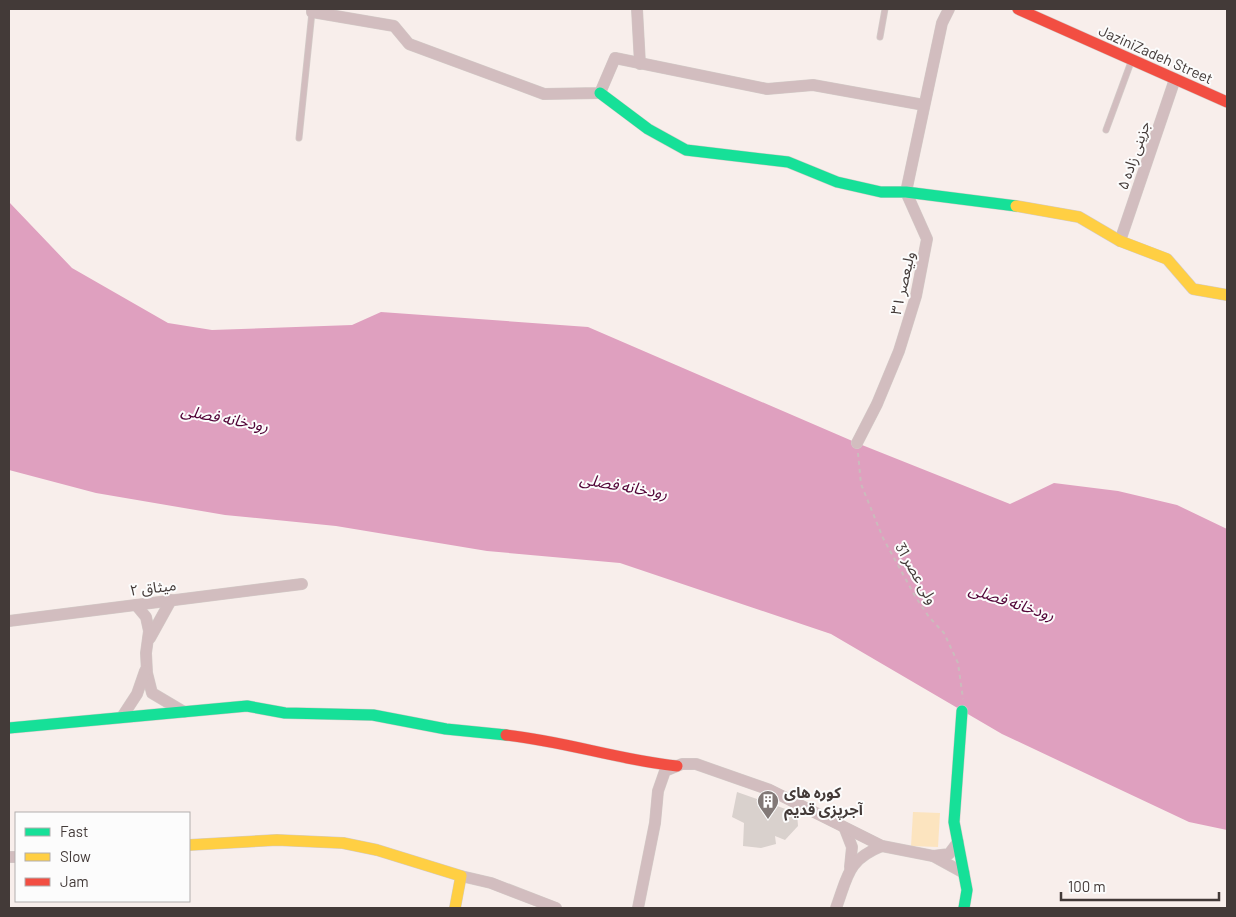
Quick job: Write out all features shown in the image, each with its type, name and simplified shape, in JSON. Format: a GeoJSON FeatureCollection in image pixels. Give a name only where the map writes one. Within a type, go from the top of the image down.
{"type":"FeatureCollection","features":[{"type":"Feature","properties":{"kind":"street"},"geometry":{"type":"LineString","coordinates":[[637,9],[640,64]]}},
{"type":"Feature","properties":{"kind":"street"},"geometry":{"type":"LineString","coordinates":[[906,192],[942,23],[949,9]]}},
{"type":"Feature","properties":{"kind":"street","name":"JaziniZadeh Street"},"geometry":{"type":"LineString","coordinates":[[1018,9],[1227,102]]}},
{"type":"Feature","properties":{"kind":"street"},"geometry":{"type":"LineString","coordinates":[[312,10],[394,26],[409,44],[544,94],[600,93],[648,129],[686,150],[788,162],[837,182],[881,192],[906,192],[1034,208],[1079,217],[1120,242],[1166,259],[1193,289],[1227,295]]}},
{"type":"Feature","properties":{"kind":"street"},"geometry":{"type":"LineString","coordinates":[[600,93],[615,58],[768,90],[813,86],[924,105]]}},
{"type":"Feature","properties":{"kind":"street","name":"جزینی زاده ۵"},"geometry":{"type":"LineString","coordinates":[[1120,242],[1175,79]]}},
{"type":"Feature","properties":{"kind":"street","name":"ولیعصر ۳۱"},"geometry":{"type":"LineString","coordinates":[[856,443],[877,404],[899,351],[920,277],[927,239],[906,192]]}},
{"type":"Feature","properties":{"kind":"street","name":"میثاق ۲"},"geometry":{"type":"LineString","coordinates":[[9,621],[302,584]]}},
{"type":"Feature","properties":{"kind":"street"},"geometry":{"type":"LineString","coordinates":[[148,641],[171,600]]}},
{"type":"Feature","properties":{"kind":"street"},"geometry":{"type":"LineString","coordinates":[[136,605],[146,617],[147,664],[152,693],[184,712]]}},
{"type":"Feature","properties":{"kind":"street"},"geometry":{"type":"LineString","coordinates":[[122,717],[137,694],[147,664]]}},
{"type":"Feature","properties":{"kind":"street"},"geometry":{"type":"LineString","coordinates":[[9,728],[247,706],[285,712],[373,715],[446,729],[545,739],[641,762],[677,766],[696,764],[735,776],[770,790],[882,846],[933,856],[964,873]]}},
{"type":"Feature","properties":{"kind":"street"},"geometry":{"type":"LineString","coordinates":[[962,711],[954,822],[967,890],[964,908]]}},
{"type":"Feature","properties":{"kind":"street"},"geometry":{"type":"LineString","coordinates":[[638,908],[655,823],[658,791],[665,771],[677,766]]}},
{"type":"Feature","properties":{"kind":"street"},"geometry":{"type":"LineString","coordinates":[[846,829],[852,847],[848,876]]}},
{"type":"Feature","properties":{"kind":"street"},"geometry":{"type":"LineString","coordinates":[[190,845],[270,839],[333,842],[364,847],[491,883],[556,908]]}},
{"type":"Feature","properties":{"kind":"street"},"geometry":{"type":"LineString","coordinates":[[933,856],[949,854],[958,842]]}},
{"type":"Feature","properties":{"kind":"street"},"geometry":{"type":"LineString","coordinates":[[836,908],[856,860],[864,853],[882,846]]}},
{"type":"Feature","properties":{"kind":"street"},"geometry":{"type":"LineString","coordinates":[[455,908],[461,876]]}},
{"type":"Feature","properties":{"kind":"lane"},"geometry":{"type":"LineString","coordinates":[[880,37],[885,9]]}},
{"type":"Feature","properties":{"kind":"lane"},"geometry":{"type":"LineString","coordinates":[[299,138],[312,10]]}},
{"type":"Feature","properties":{"kind":"lane"},"geometry":{"type":"LineString","coordinates":[[1106,130],[1132,60]]}},
{"type":"Feature","properties":{"kind":"path","name":"ولی عصر 31"},"geometry":{"type":"LineString","coordinates":[[856,443],[861,484],[883,538],[915,596],[929,617],[944,633],[958,663],[964,696],[962,711]]}},
{"type":"Feature","properties":{"kind":"shaded area"},"geometry":{"type":"Polygon","coordinates":[[[913,812],[940,813],[938,847],[911,846],[913,812]]]}},
{"type":"Feature","properties":{"kind":"water","name":"رودخانه فصلی"},"geometry":{"type":"Polygon","coordinates":[[[9,202],[72,268],[168,323],[212,330],[352,325],[381,312],[588,327],[857,443],[1010,504],[1054,483],[1118,491],[1177,505],[1227,529],[1227,830],[1189,822],[1002,734],[831,634],[620,563],[487,551],[336,526],[225,515],[96,493],[9,470],[9,202]]]}},
{"type":"Feature","properties":{"kind":"building","name":"کوره های آجرپزی قدیم"},"geometry":{"type":"Polygon","coordinates":[[[737,792],[797,813],[798,826],[785,840],[775,836],[776,844],[761,848],[743,846],[744,823],[732,817],[737,792]]]}},
{"type":"Feature","properties":{"kind":"traffic: fast"},"geometry":{"type":"LineString","coordinates":[[600,93],[648,129],[686,150],[788,162],[837,182],[881,192],[906,192],[1016,206]]}},
{"type":"Feature","properties":{"kind":"traffic: fast"},"geometry":{"type":"LineString","coordinates":[[9,728],[247,706],[285,713],[373,715],[446,729],[506,735]]}},
{"type":"Feature","properties":{"kind":"traffic: fast"},"geometry":{"type":"LineString","coordinates":[[962,711],[954,822],[967,890],[964,908]]}},
{"type":"Feature","properties":{"kind":"traffic: slow"},"geometry":{"type":"LineString","coordinates":[[1016,206],[1079,217],[1120,241],[1167,259],[1193,289],[1227,295]]}},
{"type":"Feature","properties":{"kind":"traffic: slow"},"geometry":{"type":"LineString","coordinates":[[190,845],[277,840],[343,843],[377,850],[461,876],[455,908]]}},
{"type":"Feature","properties":{"kind":"traffic: jam"},"geometry":{"type":"LineString","coordinates":[[1018,9],[1227,102]]}},
{"type":"Feature","properties":{"kind":"traffic: jam"},"geometry":{"type":"LineString","coordinates":[[506,735],[677,766]]}},
{"type":"Feature","properties":{"kind":"place","name":"کوره های آجرپزی قدیم"},"geometry":{"type":"Point","coordinates":[768,820]}}]}
